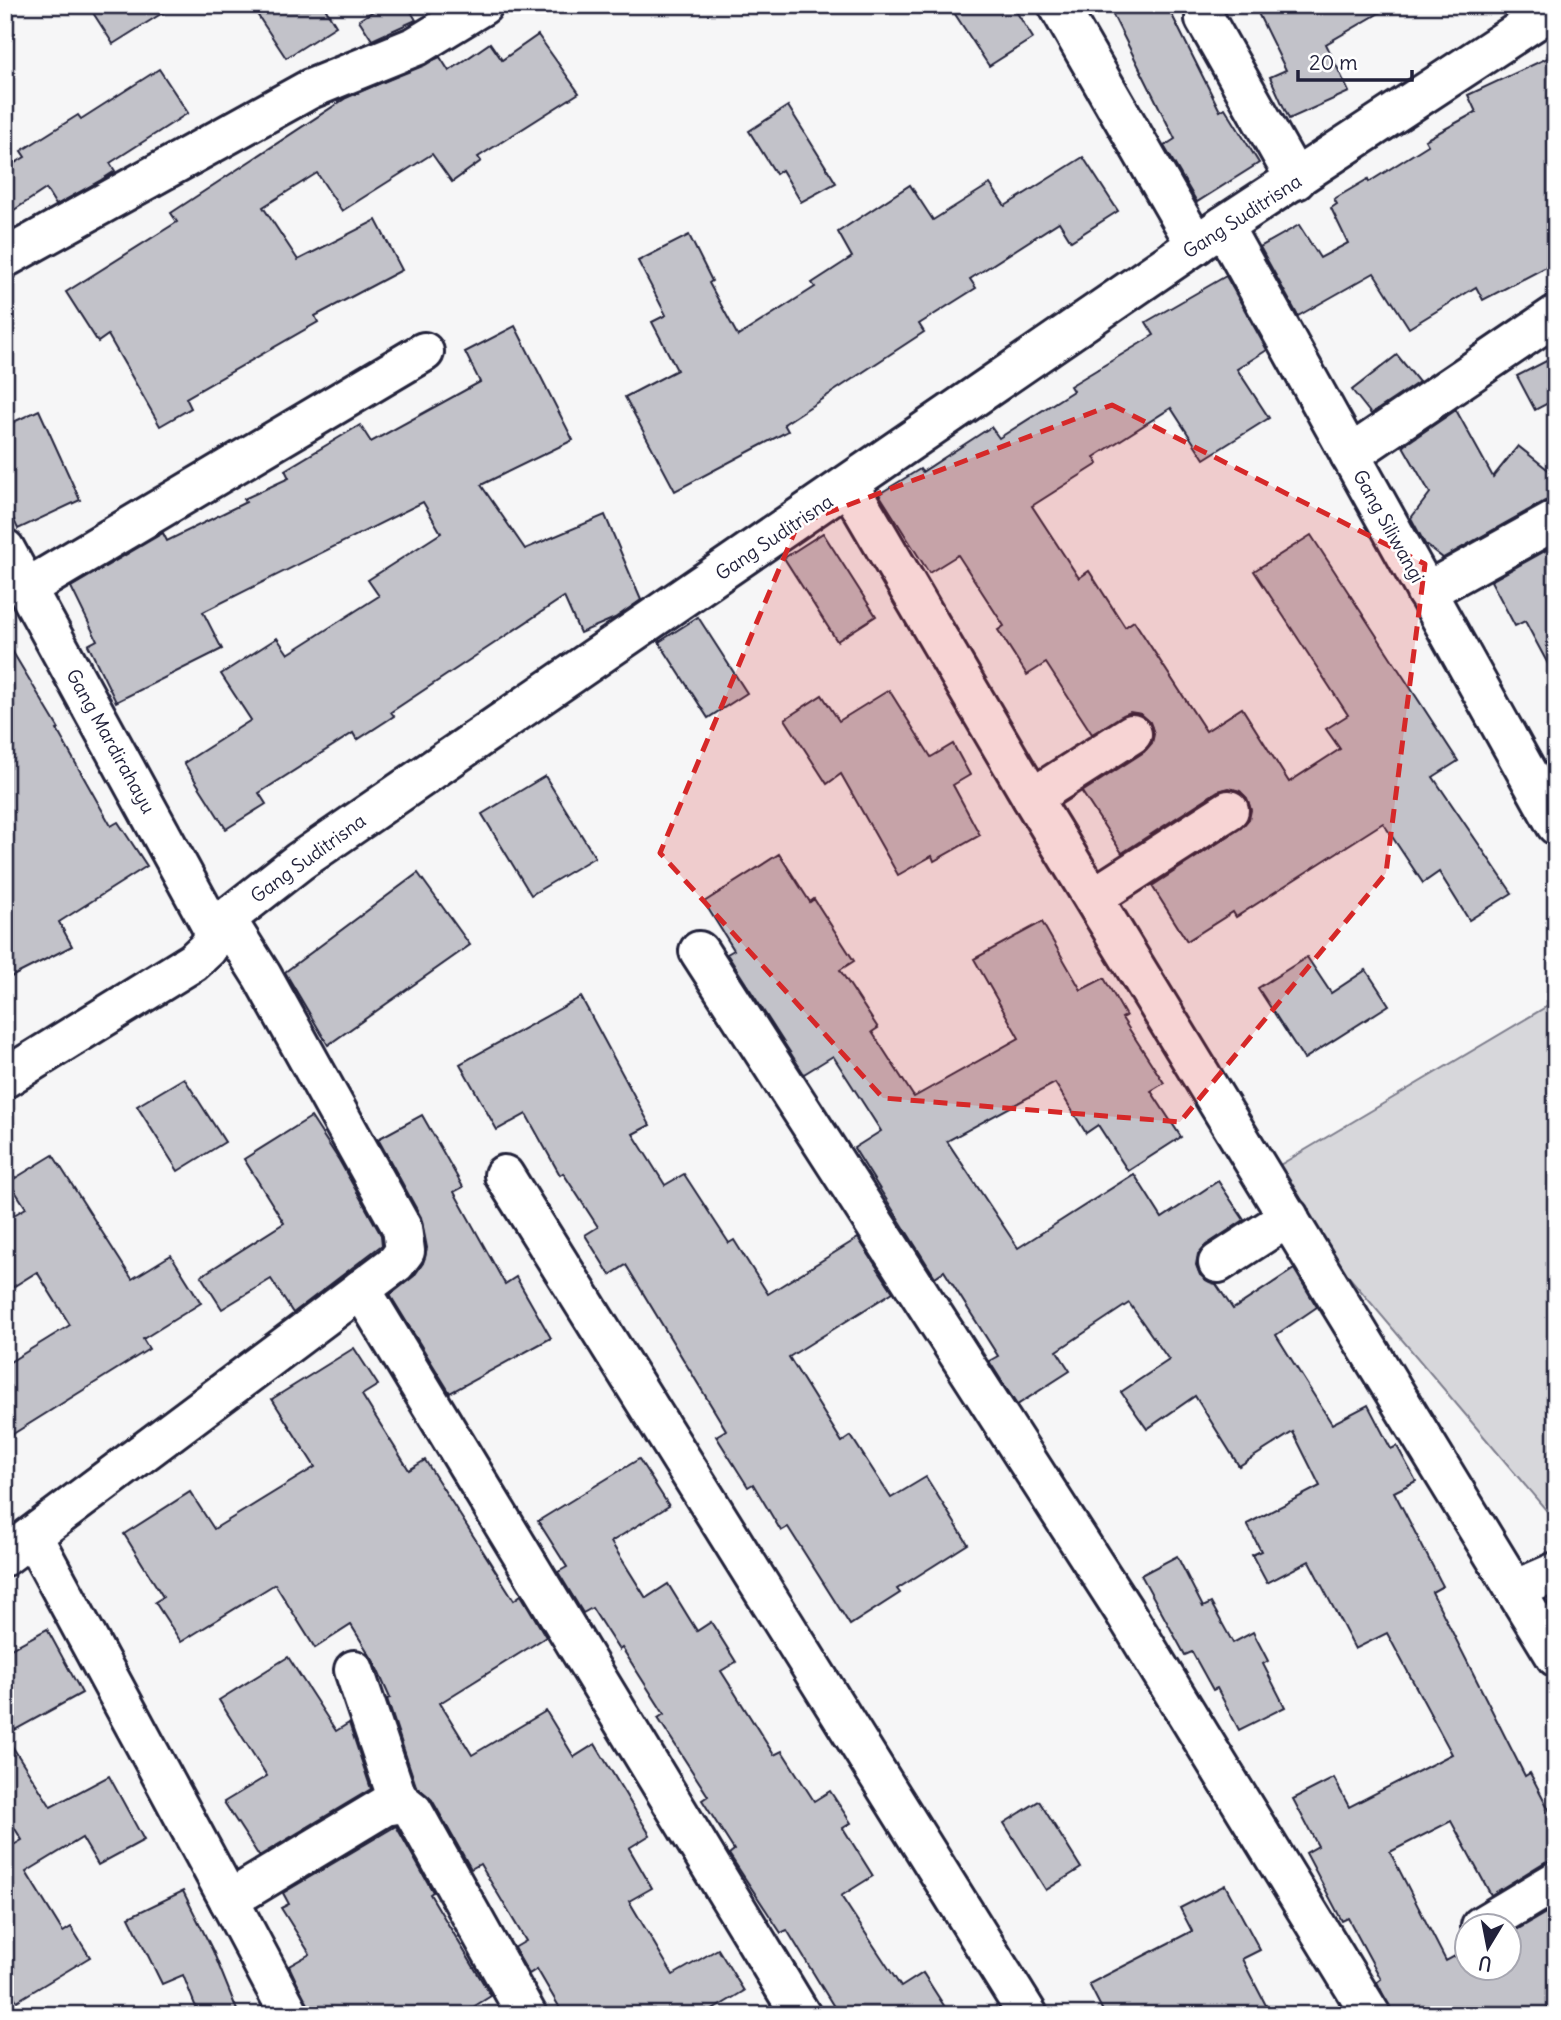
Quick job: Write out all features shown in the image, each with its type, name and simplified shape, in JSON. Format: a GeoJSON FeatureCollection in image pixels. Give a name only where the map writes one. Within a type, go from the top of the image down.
{"type":"FeatureCollection","features":[{"type":"Feature","properties":{"kind":"street"},"geometry":{"type":"LineString","coordinates":[[5,258],[310,89],[416,46],[483,5]]}},
{"type":"Feature","properties":{"kind":"street","name":"Gang Siliwangi"},"geometry":{"type":"LineString","coordinates":[[1058,5],[1350,456],[1556,825]]}},
{"type":"Feature","properties":{"kind":"street","name":"Gang Suditrisna"},"geometry":{"type":"LineString","coordinates":[[5,1078],[193,962],[207,949],[221,926],[300,861],[849,486],[1209,235],[1296,180],[1537,11]]}},
{"type":"Feature","properties":{"kind":"street"},"geometry":{"type":"LineString","coordinates":[[1205,19],[1296,180]]}},
{"type":"Feature","properties":{"kind":"street"},"geometry":{"type":"LineString","coordinates":[[1350,456],[1556,315]]}},
{"type":"Feature","properties":{"kind":"street"},"geometry":{"type":"LineString","coordinates":[[27,588],[424,352]]}},
{"type":"Feature","properties":{"kind":"street"},"geometry":{"type":"LineString","coordinates":[[849,486],[1032,799],[1556,1657]]}},
{"type":"Feature","properties":{"kind":"street"},"geometry":{"type":"LineString","coordinates":[[1426,592],[1556,520]]}},
{"type":"Feature","properties":{"kind":"street","name":"Gang Mardirahayu"},"geometry":{"type":"LineString","coordinates":[[5,549],[221,926],[262,976],[404,1234],[402,1256],[19,1546]]}},
{"type":"Feature","properties":{"kind":"street"},"geometry":{"type":"LineString","coordinates":[[1032,799],[1132,734]]}},
{"type":"Feature","properties":{"kind":"street"},"geometry":{"type":"LineString","coordinates":[[1094,897],[1229,810]]}},
{"type":"Feature","properties":{"kind":"street"},"geometry":{"type":"LineString","coordinates":[[699,951],[1124,1611],[1371,2015]]}},
{"type":"Feature","properties":{"kind":"street"},"geometry":{"type":"LineString","coordinates":[[505,1175],[1028,2015]]}},
{"type":"Feature","properties":{"kind":"street"},"geometry":{"type":"LineString","coordinates":[[1218,1263],[1289,1217]]}},
{"type":"Feature","properties":{"kind":"street"},"geometry":{"type":"LineString","coordinates":[[361,1289],[801,2015]]}},
{"type":"Feature","properties":{"kind":"street"},"geometry":{"type":"LineString","coordinates":[[19,1546],[229,1900],[290,2015]]}},
{"type":"Feature","properties":{"kind":"street"},"geometry":{"type":"LineString","coordinates":[[1515,1590],[1556,1572]]}},
{"type":"Feature","properties":{"kind":"street"},"geometry":{"type":"LineString","coordinates":[[355,1670],[399,1802],[413,1811],[527,2015]]}},
{"type":"Feature","properties":{"kind":"street"},"geometry":{"type":"LineString","coordinates":[[229,1900],[385,1806],[399,1802]]}},
{"type":"Feature","properties":{"kind":"street"},"geometry":{"type":"LineString","coordinates":[[1504,1912],[1556,1881]]}},
{"type":"Feature","properties":{"kind":"highlighted area"},"geometry":{"type":"Polygon","coordinates":[[[1112,405],[1425,564],[1386,873],[1180,1122],[883,1098],[660,853],[798,524],[1112,405]]]}},
{"type":"Feature","properties":{"kind":"shaded area"},"geometry":{"type":"Polygon","coordinates":[[[1556,1001],[1556,1515],[1551,1516],[1263,1175],[1556,1001]]]}},
{"type":"Feature","properties":{"kind":"building"},"geometry":{"type":"Polygon","coordinates":[[[88,5],[175,5],[113,44],[88,5]]]}},
{"type":"Feature","properties":{"kind":"building"},"geometry":{"type":"Polygon","coordinates":[[[251,5],[323,5],[336,26],[286,58],[251,5]]]}},
{"type":"Feature","properties":{"kind":"building"},"geometry":{"type":"Polygon","coordinates":[[[383,5],[407,5],[416,20],[372,40],[359,20],[383,5]]]}},
{"type":"Feature","properties":{"kind":"building"},"geometry":{"type":"Polygon","coordinates":[[[949,5],[1012,5],[1033,38],[989,66],[949,5]]]}},
{"type":"Feature","properties":{"kind":"building"},"geometry":{"type":"Polygon","coordinates":[[[1108,5],[1167,5],[1220,111],[1225,108],[1259,163],[1197,202],[1164,146],[1175,139],[1108,5]]]}},
{"type":"Feature","properties":{"kind":"building"},"geometry":{"type":"Polygon","coordinates":[[[1254,5],[1393,5],[1326,44],[1349,92],[1289,119],[1270,77],[1286,70],[1254,5]]]}},
{"type":"Feature","properties":{"kind":"building"},"geometry":{"type":"Polygon","coordinates":[[[538,35],[579,93],[478,157],[481,161],[452,182],[432,154],[342,211],[317,173],[263,207],[298,260],[376,220],[402,270],[315,316],[318,322],[186,398],[191,408],[160,426],[108,335],[98,342],[66,292],[177,222],[171,213],[346,98],[440,57],[449,71],[490,43],[502,60],[538,35]]]}},
{"type":"Feature","properties":{"kind":"building"},"geometry":{"type":"Polygon","coordinates":[[[1556,54],[1556,262],[1483,300],[1476,287],[1409,328],[1374,273],[1298,316],[1260,247],[1299,225],[1320,258],[1348,243],[1331,208],[1337,204],[1334,199],[1368,179],[1369,182],[1428,145],[1425,140],[1476,112],[1468,95],[1556,54]]]}},
{"type":"Feature","properties":{"kind":"building"},"geometry":{"type":"Polygon","coordinates":[[[159,69],[188,113],[110,163],[115,171],[101,180],[56,205],[46,189],[5,216],[5,169],[25,157],[21,151],[78,115],[81,119],[159,69]]]}},
{"type":"Feature","properties":{"kind":"building"},"geometry":{"type":"Polygon","coordinates":[[[788,106],[836,183],[801,202],[782,170],[776,174],[749,131],[788,106]]]}},
{"type":"Feature","properties":{"kind":"building"},"geometry":{"type":"Polygon","coordinates":[[[1083,157],[1118,211],[1071,241],[1059,222],[970,279],[976,288],[919,324],[924,332],[784,424],[788,431],[675,491],[625,397],[677,370],[652,322],[666,315],[638,261],[689,235],[712,281],[709,283],[738,336],[815,287],[812,283],[852,257],[838,232],[910,185],[933,220],[990,184],[1005,206],[1083,157]]]}},
{"type":"Feature","properties":{"kind":"building"},"geometry":{"type":"Polygon","coordinates":[[[1226,276],[1267,350],[1237,369],[1269,418],[1204,459],[1171,408],[1094,457],[1098,464],[1032,506],[1079,578],[1089,571],[1125,627],[1134,621],[1206,731],[1242,708],[1289,782],[1340,749],[1326,729],[1348,715],[1254,571],[1311,535],[1458,761],[1433,777],[1512,893],[1469,920],[1439,872],[1423,883],[1383,823],[1236,917],[1233,912],[1187,941],[1152,886],[1241,828],[1249,819],[1251,810],[1247,798],[1240,791],[1229,788],[1218,791],[1122,853],[1082,792],[1144,752],[1152,743],[1154,734],[1150,722],[1141,714],[1130,712],[1092,734],[1046,663],[1027,675],[998,630],[1004,626],[958,555],[929,573],[879,494],[920,469],[922,472],[991,427],[999,438],[1073,391],[1070,386],[1154,335],[1146,322],[1226,276]]]}},
{"type":"Feature","properties":{"kind":"building"},"geometry":{"type":"Polygon","coordinates":[[[515,326],[573,440],[481,485],[525,549],[605,515],[641,600],[615,618],[580,633],[564,597],[391,712],[394,716],[357,740],[353,733],[259,793],[266,804],[226,829],[184,763],[251,720],[221,674],[277,638],[288,654],[379,596],[368,580],[441,533],[423,502],[203,612],[222,649],[116,702],[88,645],[97,640],[71,587],[163,533],[167,541],[289,478],[285,470],[360,425],[371,442],[480,382],[465,352],[515,326]]]}},
{"type":"Feature","properties":{"kind":"building"},"geometry":{"type":"Polygon","coordinates":[[[1397,355],[1419,382],[1371,414],[1352,390],[1397,355]]]}},
{"type":"Feature","properties":{"kind":"building"},"geometry":{"type":"Polygon","coordinates":[[[1556,356],[1556,399],[1535,410],[1517,376],[1556,356]]]}},
{"type":"Feature","properties":{"kind":"building"},"geometry":{"type":"Polygon","coordinates":[[[39,410],[80,500],[18,529],[5,501],[5,426],[39,410]]]}},
{"type":"Feature","properties":{"kind":"building"},"geometry":{"type":"Polygon","coordinates":[[[1456,410],[1493,477],[1518,446],[1556,476],[1556,498],[1545,501],[1443,558],[1425,544],[1411,518],[1430,493],[1403,446],[1456,410]]]}},
{"type":"Feature","properties":{"kind":"building"},"geometry":{"type":"Polygon","coordinates":[[[823,533],[876,616],[837,641],[784,558],[823,533]]]}},
{"type":"Feature","properties":{"kind":"building"},"geometry":{"type":"Polygon","coordinates":[[[1556,545],[1556,679],[1525,621],[1515,626],[1491,581],[1556,545]]]}},
{"type":"Feature","properties":{"kind":"building"},"geometry":{"type":"Polygon","coordinates":[[[698,617],[747,693],[708,718],[659,642],[698,617]]]}},
{"type":"Feature","properties":{"kind":"building"},"geometry":{"type":"Polygon","coordinates":[[[5,639],[59,729],[57,730],[111,826],[118,822],[147,866],[59,922],[72,946],[5,980],[5,639]]]}},
{"type":"Feature","properties":{"kind":"building"},"geometry":{"type":"Polygon","coordinates":[[[889,690],[931,757],[953,744],[970,775],[953,785],[980,835],[934,861],[932,856],[898,875],[841,774],[827,784],[785,719],[822,695],[839,721],[889,690]]]}},
{"type":"Feature","properties":{"kind":"building"},"geometry":{"type":"Polygon","coordinates":[[[545,776],[595,857],[531,895],[482,814],[545,776]]]}},
{"type":"Feature","properties":{"kind":"building"},"geometry":{"type":"Polygon","coordinates":[[[779,854],[810,902],[814,899],[854,961],[840,970],[878,1028],[872,1032],[914,1097],[1019,1038],[974,959],[1042,922],[1081,990],[1104,978],[1126,1016],[1122,1018],[1164,1083],[1151,1091],[1181,1137],[1128,1171],[1098,1125],[1086,1133],[1055,1083],[947,1141],[1018,1248],[1134,1174],[1162,1218],[1218,1181],[1244,1220],[1206,1245],[1198,1254],[1196,1265],[1200,1275],[1216,1284],[1233,1309],[1294,1269],[1317,1307],[1276,1335],[1332,1424],[1368,1405],[1391,1449],[1397,1446],[1416,1481],[1394,1492],[1443,1586],[1432,1592],[1525,1776],[1530,1773],[1556,1823],[1556,1859],[1545,1862],[1491,1895],[1451,1821],[1390,1852],[1446,1961],[1452,1958],[1452,1982],[1522,1982],[1522,1927],[1556,1907],[1556,2003],[1533,2015],[1393,2015],[1377,1982],[1381,1979],[1348,1918],[1342,1921],[1306,1853],[1318,1846],[1293,1799],[1334,1778],[1349,1807],[1452,1754],[1387,1633],[1355,1649],[1309,1561],[1267,1583],[1252,1555],[1261,1551],[1247,1524],[1320,1486],[1293,1432],[1239,1466],[1195,1396],[1147,1429],[1121,1392],[1169,1360],[1129,1303],[1057,1351],[1070,1371],[1017,1405],[989,1361],[998,1356],[944,1271],[935,1277],[854,1148],[881,1131],[833,1056],[804,1074],[727,954],[734,950],[704,902],[779,854]]]}},
{"type":"Feature","properties":{"kind":"building"},"geometry":{"type":"Polygon","coordinates":[[[418,873],[470,945],[328,1045],[285,972],[418,873]]]}},
{"type":"Feature","properties":{"kind":"building"},"geometry":{"type":"Polygon","coordinates":[[[1307,957],[1331,993],[1366,970],[1389,1005],[1304,1059],[1258,988],[1307,957]]]}},
{"type":"Feature","properties":{"kind":"building"},"geometry":{"type":"Polygon","coordinates":[[[581,997],[650,1125],[633,1134],[665,1185],[684,1174],[729,1243],[734,1240],[768,1294],[858,1238],[893,1292],[789,1357],[842,1442],[851,1436],[891,1498],[926,1477],[968,1544],[897,1589],[900,1593],[850,1625],[788,1527],[781,1531],[753,1484],[748,1487],[716,1436],[726,1430],[626,1265],[610,1275],[585,1235],[598,1227],[563,1173],[560,1175],[526,1114],[497,1130],[460,1064],[581,997]]]}},
{"type":"Feature","properties":{"kind":"building"},"geometry":{"type":"Polygon","coordinates":[[[184,1078],[225,1142],[178,1171],[137,1106],[184,1078]]]}},
{"type":"Feature","properties":{"kind":"building"},"geometry":{"type":"Polygon","coordinates":[[[422,1115],[463,1187],[454,1192],[505,1284],[516,1277],[551,1338],[450,1393],[390,1295],[414,1276],[423,1263],[427,1248],[421,1217],[378,1139],[422,1115]]]}},
{"type":"Feature","properties":{"kind":"building"},"geometry":{"type":"Polygon","coordinates":[[[311,1117],[339,1160],[381,1235],[382,1245],[293,1313],[271,1279],[222,1309],[201,1276],[284,1223],[244,1159],[311,1117]]]}},
{"type":"Feature","properties":{"kind":"building"},"geometry":{"type":"Polygon","coordinates":[[[53,1155],[132,1279],[171,1255],[201,1303],[143,1339],[149,1349],[5,1439],[5,1365],[70,1325],[37,1272],[5,1292],[5,1220],[26,1208],[9,1182],[53,1155]]]}},
{"type":"Feature","properties":{"kind":"building"},"geometry":{"type":"Polygon","coordinates":[[[354,1348],[378,1385],[362,1395],[409,1470],[425,1460],[514,1600],[521,1595],[546,1637],[440,1703],[472,1755],[546,1711],[574,1757],[595,1744],[650,1835],[629,1848],[652,1888],[629,1901],[673,1975],[718,1949],[744,1991],[704,2015],[564,2015],[537,1969],[529,1974],[514,1948],[526,1941],[480,1864],[471,1869],[432,1800],[416,1786],[387,1699],[390,1698],[374,1662],[351,1625],[315,1648],[275,1584],[181,1642],[155,1602],[163,1597],[124,1534],[190,1492],[214,1529],[315,1467],[272,1399],[354,1348]]]}},
{"type":"Feature","properties":{"kind":"building"},"geometry":{"type":"Polygon","coordinates":[[[639,1459],[669,1506],[611,1542],[646,1598],[668,1584],[697,1631],[711,1622],[736,1662],[721,1671],[774,1755],[782,1751],[814,1801],[830,1791],[851,1823],[843,1828],[873,1876],[841,1896],[901,1987],[923,1973],[950,2015],[839,2015],[787,1930],[781,1933],[729,1854],[734,1850],[702,1800],[708,1796],[658,1718],[664,1714],[622,1648],[619,1650],[592,1608],[583,1613],[558,1572],[567,1567],[538,1521],[639,1459]]]}},
{"type":"Feature","properties":{"kind":"building"},"geometry":{"type":"Polygon","coordinates":[[[1177,1556],[1203,1607],[1211,1603],[1233,1643],[1253,1632],[1268,1661],[1263,1664],[1285,1707],[1239,1730],[1217,1688],[1213,1690],[1192,1652],[1185,1655],[1141,1575],[1177,1556]]]}},
{"type":"Feature","properties":{"kind":"building"},"geometry":{"type":"Polygon","coordinates":[[[47,1629],[82,1693],[15,1730],[5,1713],[5,1652],[47,1629]]]}},
{"type":"Feature","properties":{"kind":"building"},"geometry":{"type":"Polygon","coordinates":[[[288,1657],[336,1731],[349,1723],[371,1789],[259,1856],[224,1802],[267,1776],[219,1700],[288,1657]]]}},
{"type":"Feature","properties":{"kind":"building"},"geometry":{"type":"Polygon","coordinates":[[[5,1735],[51,1807],[109,1776],[144,1840],[98,1865],[82,1838],[26,1872],[63,1932],[71,1927],[90,1957],[17,2001],[5,1983],[5,1840],[10,1847],[22,1840],[5,1813],[5,1735]]]}},
{"type":"Feature","properties":{"kind":"building"},"geometry":{"type":"Polygon","coordinates":[[[1039,1801],[1081,1868],[1046,1890],[1004,1823],[1039,1801]]]}},
{"type":"Feature","properties":{"kind":"building"},"geometry":{"type":"Polygon","coordinates":[[[396,1826],[433,1892],[430,1894],[491,1996],[460,2015],[312,2015],[289,1966],[310,1954],[281,1908],[289,1904],[283,1893],[396,1826]]]}},
{"type":"Feature","properties":{"kind":"building"},"geometry":{"type":"Polygon","coordinates":[[[1225,1885],[1260,1950],[1242,1959],[1271,2015],[1105,2015],[1089,1984],[1192,1931],[1180,1908],[1225,1885]]]}},
{"type":"Feature","properties":{"kind":"building"},"geometry":{"type":"Polygon","coordinates":[[[183,1891],[213,1951],[239,2015],[199,2015],[183,1975],[162,1984],[129,1917],[183,1891]]]}},
{"type":"Feature","properties":{"kind":"building"},"geometry":{"type":"Polygon","coordinates":[[[1339,2005],[1345,2015],[1324,2015],[1339,2005]]]}}]}
